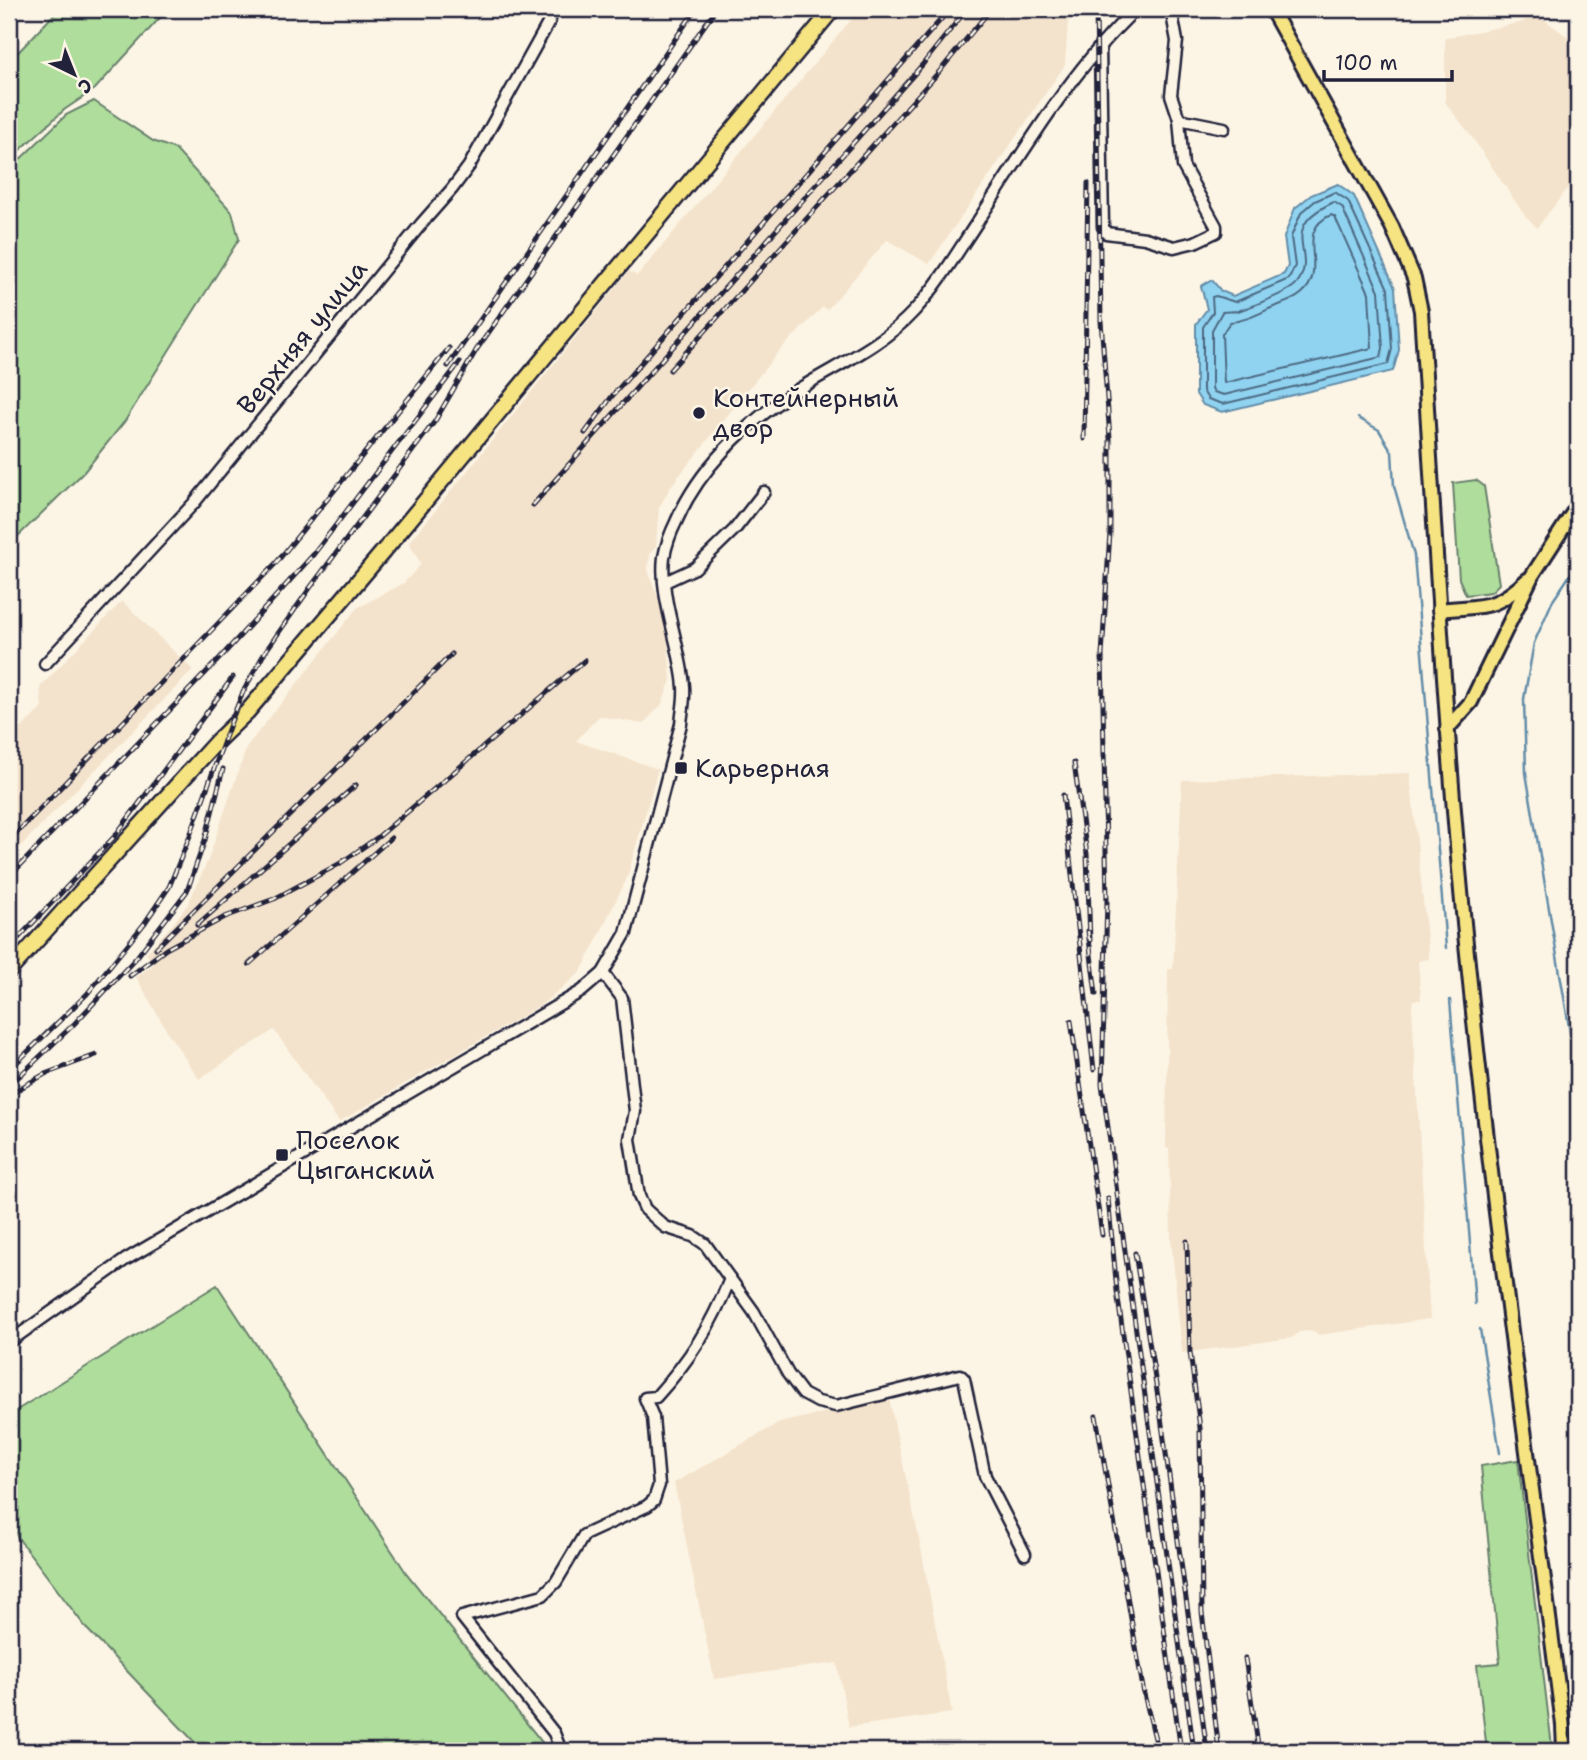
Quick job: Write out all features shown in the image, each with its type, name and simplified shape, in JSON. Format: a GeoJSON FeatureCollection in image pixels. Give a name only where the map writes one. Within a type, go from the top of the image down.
{"type":"FeatureCollection","features":[{"type":"Feature","properties":{"kind":"highway"},"geometry":{"type":"LineString","coordinates":[[9,971],[217,741],[247,712],[833,9]]}},
{"type":"Feature","properties":{"kind":"main road"},"geometry":{"type":"LineString","coordinates":[[1271,9],[1392,227],[1413,278],[1421,311],[1447,729],[1469,975],[1563,1724],[1564,1751]]}},
{"type":"Feature","properties":{"kind":"main road"},"geometry":{"type":"LineString","coordinates":[[1447,729],[1471,702],[1532,576],[1578,505]]}},
{"type":"Feature","properties":{"kind":"main road"},"geometry":{"type":"LineString","coordinates":[[1439,610],[1486,607],[1508,598],[1532,576]]}},
{"type":"Feature","properties":{"kind":"street","name":"Верхняя улица"},"geometry":{"type":"LineString","coordinates":[[45,664],[194,503],[470,166],[550,20],[551,9]]}},
{"type":"Feature","properties":{"kind":"street"},"geometry":{"type":"LineString","coordinates":[[9,1342],[125,1260],[561,1003],[603,973],[626,933],[681,724],[685,690],[680,653],[664,582],[664,556],[676,521],[697,483],[757,418],[869,347],[914,311],[1067,89],[1100,45],[1136,9]]}},
{"type":"Feature","properties":{"kind":"street"},"geometry":{"type":"LineString","coordinates":[[1100,45],[1103,227],[1106,233],[1145,238],[1174,247],[1195,242],[1216,232],[1216,226],[1183,166],[1179,119],[1171,95],[1177,41],[1171,9]]}},
{"type":"Feature","properties":{"kind":"street"},"geometry":{"type":"LineString","coordinates":[[1179,119],[1224,128]]}},
{"type":"Feature","properties":{"kind":"street"},"geometry":{"type":"LineString","coordinates":[[664,582],[695,568],[735,529],[764,492]]}},
{"type":"Feature","properties":{"kind":"street"},"geometry":{"type":"LineString","coordinates":[[603,973],[622,998],[635,1111],[630,1139],[639,1196],[645,1209],[664,1227],[693,1236],[705,1244],[754,1312],[788,1374],[803,1394],[818,1402],[836,1406],[960,1375],[964,1379],[985,1476],[1026,1554]]}},
{"type":"Feature","properties":{"kind":"street"},"geometry":{"type":"LineString","coordinates":[[561,1751],[554,1733],[462,1617],[543,1595],[556,1582],[584,1535],[647,1506],[654,1500],[659,1485],[653,1417],[645,1398],[656,1397],[689,1359],[714,1319],[730,1279]]}},
{"type":"Feature","properties":{"kind":"shaded area"},"geometry":{"type":"Polygon","coordinates":[[[860,9],[1069,9],[1065,65],[929,264],[887,240],[827,310],[823,307],[779,351],[671,486],[659,508],[656,546],[650,554],[648,570],[666,621],[671,680],[662,704],[643,724],[599,716],[576,741],[658,769],[627,878],[581,972],[541,1005],[339,1122],[274,1030],[199,1079],[168,1033],[136,977],[153,965],[146,953],[188,904],[208,860],[247,746],[357,608],[404,583],[421,564],[409,543],[629,271],[637,276],[860,9]]]}},
{"type":"Feature","properties":{"kind":"shaded area"},"geometry":{"type":"Polygon","coordinates":[[[1532,11],[1578,44],[1578,175],[1537,228],[1523,213],[1445,102],[1445,38],[1523,22],[1532,11]]]}},
{"type":"Feature","properties":{"kind":"shaded area"},"geometry":{"type":"Polygon","coordinates":[[[122,601],[193,670],[9,858],[9,740],[42,708],[40,687],[122,601]]]}},
{"type":"Feature","properties":{"kind":"shaded area"},"geometry":{"type":"Polygon","coordinates":[[[1410,773],[1429,959],[1418,961],[1421,1000],[1413,1000],[1412,1006],[1430,1319],[1319,1335],[1313,1331],[1299,1332],[1292,1338],[1182,1353],[1171,1239],[1169,1149],[1166,1148],[1168,969],[1173,969],[1182,780],[1410,773]]]}},
{"type":"Feature","properties":{"kind":"shaded area"},"geometry":{"type":"Polygon","coordinates":[[[889,1398],[952,1713],[849,1727],[837,1663],[714,1679],[674,1483],[779,1423],[889,1398]]]}},
{"type":"Feature","properties":{"kind":"green space"},"geometry":{"type":"Polygon","coordinates":[[[59,9],[168,9],[95,89],[64,110],[9,160],[9,62],[59,9]]]}},
{"type":"Feature","properties":{"kind":"green space"},"geometry":{"type":"Polygon","coordinates":[[[94,101],[153,141],[175,149],[232,212],[239,239],[125,421],[84,472],[9,545],[9,170],[66,115],[94,101]]]}},
{"type":"Feature","properties":{"kind":"green space"},"geometry":{"type":"Polygon","coordinates":[[[1476,480],[1484,486],[1499,584],[1491,592],[1466,595],[1459,579],[1453,483],[1476,480]]]}},
{"type":"Feature","properties":{"kind":"green space"},"geometry":{"type":"Polygon","coordinates":[[[217,1285],[407,1574],[549,1751],[203,1751],[87,1629],[9,1526],[9,1415],[217,1285]]]}},
{"type":"Feature","properties":{"kind":"green space"},"geometry":{"type":"Polygon","coordinates":[[[1518,1460],[1552,1747],[1531,1751],[1487,1751],[1477,1665],[1500,1663],[1481,1466],[1518,1460]]]}},
{"type":"Feature","properties":{"kind":"water"},"geometry":{"type":"Polygon","coordinates":[[[1338,184],[1354,196],[1395,288],[1399,350],[1393,371],[1222,412],[1203,405],[1196,394],[1196,324],[1207,309],[1201,286],[1212,280],[1221,291],[1233,296],[1284,274],[1288,266],[1284,237],[1295,208],[1311,195],[1338,184]]]}},
{"type":"Feature","properties":{"kind":"waterway"},"geometry":{"type":"LineString","coordinates":[[1358,418],[1379,430],[1392,452],[1394,486],[1414,555],[1446,948]]}},
{"type":"Feature","properties":{"kind":"waterway"},"geometry":{"type":"LineString","coordinates":[[1578,563],[1552,602],[1534,643],[1524,699],[1526,773],[1578,1080]]}},
{"type":"Feature","properties":{"kind":"waterway"},"geometry":{"type":"LineString","coordinates":[[1450,1000],[1475,1304]]}},
{"type":"Feature","properties":{"kind":"waterway"},"geometry":{"type":"LineString","coordinates":[[1480,1329],[1500,1453]]}},
{"type":"Feature","properties":{"kind":"railway"},"geometry":{"type":"LineString","coordinates":[[448,366],[696,9]]}},
{"type":"Feature","properties":{"kind":"railway"},"geometry":{"type":"LineString","coordinates":[[9,1070],[87,994],[144,924],[169,887],[243,692],[265,652],[435,421],[477,349],[716,9]]}},
{"type":"Feature","properties":{"kind":"railway"},"geometry":{"type":"LineString","coordinates":[[585,433],[613,395],[950,9]]}},
{"type":"Feature","properties":{"kind":"railway"},"geometry":{"type":"LineString","coordinates":[[533,505],[923,64],[967,9]]}},
{"type":"Feature","properties":{"kind":"railway"},"geometry":{"type":"LineString","coordinates":[[670,370],[939,72],[991,9]]}},
{"type":"Feature","properties":{"kind":"railway"},"geometry":{"type":"LineString","coordinates":[[1096,9],[1101,321],[1110,438],[1110,532],[1102,655],[1107,900],[1102,1084],[1194,1751]]}},
{"type":"Feature","properties":{"kind":"railway"},"geometry":{"type":"LineString","coordinates":[[1084,439],[1088,183]]}},
{"type":"Feature","properties":{"kind":"railway"},"geometry":{"type":"LineString","coordinates":[[9,841],[276,563],[449,348]]}},
{"type":"Feature","properties":{"kind":"railway"},"geometry":{"type":"LineString","coordinates":[[9,877],[220,658],[313,555],[460,362]]}},
{"type":"Feature","properties":{"kind":"railway"},"geometry":{"type":"LineString","coordinates":[[156,948],[452,654]]}},
{"type":"Feature","properties":{"kind":"railway"},"geometry":{"type":"LineString","coordinates":[[130,976],[166,949],[225,917],[274,899],[339,864],[378,837],[585,660]]}},
{"type":"Feature","properties":{"kind":"railway"},"geometry":{"type":"LineString","coordinates":[[9,948],[115,836],[233,677]]}},
{"type":"Feature","properties":{"kind":"railway"},"geometry":{"type":"LineString","coordinates":[[1074,763],[1087,854],[1090,941]]}},
{"type":"Feature","properties":{"kind":"railway"},"geometry":{"type":"LineString","coordinates":[[9,1086],[74,1024],[136,958],[187,891],[205,840],[223,769]]}},
{"type":"Feature","properties":{"kind":"railway"},"geometry":{"type":"LineString","coordinates":[[197,925],[356,785]]}},
{"type":"Feature","properties":{"kind":"railway"},"geometry":{"type":"LineString","coordinates":[[1063,795],[1094,1070]]}},
{"type":"Feature","properties":{"kind":"railway"},"geometry":{"type":"LineString","coordinates":[[249,964],[391,838]]}},
{"type":"Feature","properties":{"kind":"railway"},"geometry":{"type":"LineString","coordinates":[[1088,931],[1096,994]]}},
{"type":"Feature","properties":{"kind":"railway"},"geometry":{"type":"LineString","coordinates":[[1071,1021],[1102,1235]]}},
{"type":"Feature","properties":{"kind":"railway"},"geometry":{"type":"LineString","coordinates":[[10,1094],[45,1074],[96,1055]]}},
{"type":"Feature","properties":{"kind":"railway"},"geometry":{"type":"LineString","coordinates":[[1108,1198],[1117,1291],[1181,1751]]}},
{"type":"Feature","properties":{"kind":"railway"},"geometry":{"type":"LineString","coordinates":[[1187,1241],[1190,1352],[1200,1428],[1202,1612],[1219,1751]]}},
{"type":"Feature","properties":{"kind":"railway"},"geometry":{"type":"LineString","coordinates":[[1135,1253],[1160,1410],[1207,1751]]}},
{"type":"Feature","properties":{"kind":"railway"},"geometry":{"type":"LineString","coordinates":[[1096,1416],[1144,1694],[1158,1751]]}},
{"type":"Feature","properties":{"kind":"railway"},"geometry":{"type":"LineString","coordinates":[[1245,1658],[1259,1751]]}},
{"type":"Feature","properties":{"kind":"place","name":"Контейнерный двор"},"geometry":{"type":"Point","coordinates":[699,413]}},
{"type":"Feature","properties":{"kind":"place","name":"Карьерная"},"geometry":{"type":"Point","coordinates":[681,768]}},
{"type":"Feature","properties":{"kind":"place","name":"Поселок Цыганский"},"geometry":{"type":"Point","coordinates":[282,1155]}}]}
